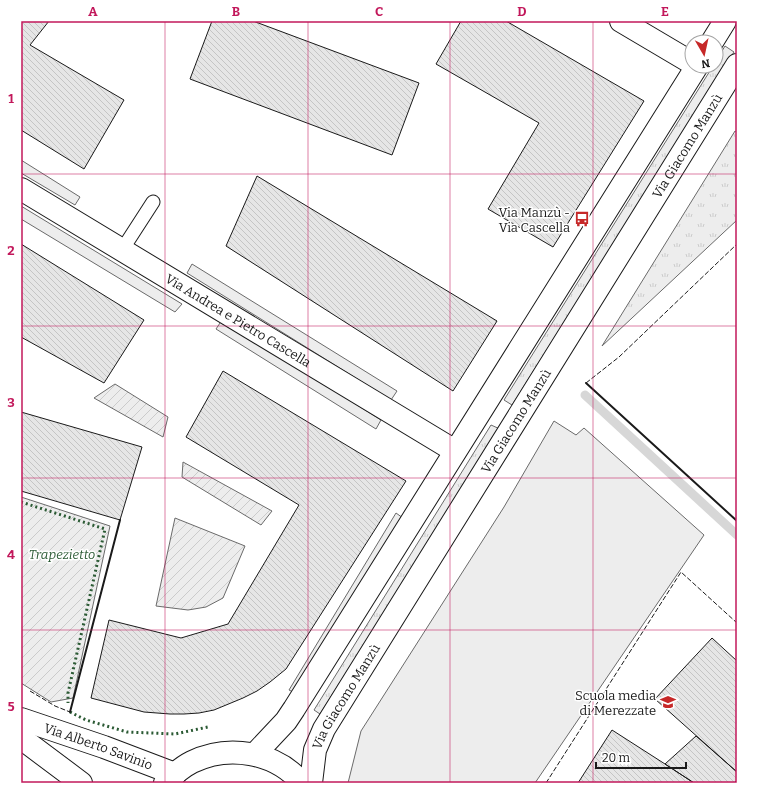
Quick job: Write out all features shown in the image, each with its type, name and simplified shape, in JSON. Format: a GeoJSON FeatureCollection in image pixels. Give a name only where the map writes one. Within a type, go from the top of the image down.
{"type":"FeatureCollection","features":[{"type":"Feature","properties":{"kind":"street"},"geometry":{"type":"LineString","coordinates":[[621,21],[684,58]]}},
{"type":"Feature","properties":{"kind":"street"},"geometry":{"type":"LineString","coordinates":[[717,34],[725,21]]}},
{"type":"Feature","properties":{"kind":"street","name":"Via Giacomo Manzù"},"geometry":{"type":"LineString","coordinates":[[312,783],[316,750],[324,729],[737,65]]}},
{"type":"Feature","properties":{"kind":"street"},"geometry":{"type":"LineString","coordinates":[[255,754],[286,721],[692,74]]}},
{"type":"Feature","properties":{"kind":"street","name":"Via Andrea e Pietro Cascella"},"geometry":{"type":"LineString","coordinates":[[21,189],[456,452]]}},
{"type":"Feature","properties":{"kind":"street","name":"Via Alberto Savinio"},"geometry":{"type":"LineString","coordinates":[[21,718],[104,747],[170,778]]}},
{"type":"Feature","properties":{"kind":"street","name":"Via Alberto Savinio"},"geometry":{"type":"LineString","coordinates":[[21,738],[81,783]]}},
{"type":"Feature","properties":{"kind":"street"},"geometry":{"type":"LineString","coordinates":[[170,778],[192,762],[213,754],[233,752],[255,754],[276,762],[295,775],[302,783]]}},
{"type":"Feature","properties":{"kind":"lane"},"geometry":{"type":"LineString","coordinates":[[122,250],[154,202]]}},
{"type":"Feature","properties":{"kind":"green space"},"geometry":{"type":"Polygon","coordinates":[[[725,46],[734,52],[724,68],[725,46]]]}},
{"type":"Feature","properties":{"kind":"green space"},"geometry":{"type":"Polygon","coordinates":[[[708,74],[720,74],[512,405],[504,400],[708,74]]]}},
{"type":"Feature","properties":{"kind":"green space"},"geometry":{"type":"Polygon","coordinates":[[[735,131],[737,132],[737,220],[602,346],[735,131]]]}},
{"type":"Feature","properties":{"kind":"green space"},"geometry":{"type":"Polygon","coordinates":[[[115,384],[168,417],[163,437],[94,398],[115,384]]]}},
{"type":"Feature","properties":{"kind":"green space"},"geometry":{"type":"Polygon","coordinates":[[[491,425],[500,429],[320,714],[314,710],[491,425]]]}},
{"type":"Feature","properties":{"kind":"green space"},"geometry":{"type":"Polygon","coordinates":[[[183,462],[272,511],[261,525],[182,477],[183,462]]]}},
{"type":"Feature","properties":{"kind":"green space","name":"Trapezietto"},"geometry":{"type":"Polygon","coordinates":[[[21,497],[110,526],[73,698],[51,702],[21,683],[21,497]]]}},
{"type":"Feature","properties":{"kind":"green space"},"geometry":{"type":"Polygon","coordinates":[[[175,518],[245,546],[223,598],[206,607],[188,610],[156,606],[175,518]]]}},
{"type":"Feature","properties":{"kind":"shaded area"},"geometry":{"type":"Polygon","coordinates":[[[21,160],[80,197],[75,205],[21,173],[21,160]]]}},
{"type":"Feature","properties":{"kind":"shaded area"},"geometry":{"type":"Polygon","coordinates":[[[21,206],[182,304],[175,312],[21,219],[21,206]]]}},
{"type":"Feature","properties":{"kind":"shaded area"},"geometry":{"type":"Polygon","coordinates":[[[192,264],[397,391],[391,400],[187,273],[192,264]]]}},
{"type":"Feature","properties":{"kind":"shaded area"},"geometry":{"type":"Polygon","coordinates":[[[222,320],[381,420],[376,429],[216,329],[222,320]]]}},
{"type":"Feature","properties":{"kind":"shaded area"},"geometry":{"type":"Polygon","coordinates":[[[554,421],[576,435],[584,428],[704,535],[535,783],[348,783],[361,731],[504,507],[554,421]]]}},
{"type":"Feature","properties":{"kind":"shaded area"},"geometry":{"type":"Polygon","coordinates":[[[396,513],[403,518],[297,694],[289,690],[396,513]]]}},
{"type":"Feature","properties":{"kind":"building"},"geometry":{"type":"Polygon","coordinates":[[[21,21],[49,21],[30,45],[124,100],[84,169],[21,130],[21,21]]]}},
{"type":"Feature","properties":{"kind":"building"},"geometry":{"type":"Polygon","coordinates":[[[212,21],[253,21],[419,83],[392,155],[190,79],[212,21]]]}},
{"type":"Feature","properties":{"kind":"building"},"geometry":{"type":"Polygon","coordinates":[[[461,21],[506,21],[644,101],[553,247],[488,209],[539,123],[436,64],[461,21]]]}},
{"type":"Feature","properties":{"kind":"building"},"geometry":{"type":"Polygon","coordinates":[[[257,176],[497,321],[453,391],[226,246],[257,176]]]}},
{"type":"Feature","properties":{"kind":"building"},"geometry":{"type":"Polygon","coordinates":[[[21,244],[144,320],[104,383],[21,337],[21,244]]]}},
{"type":"Feature","properties":{"kind":"building"},"geometry":{"type":"Polygon","coordinates":[[[223,371],[406,481],[286,669],[257,691],[214,710],[184,714],[144,712],[91,698],[109,620],[181,638],[228,624],[299,505],[186,437],[223,371]]]}},
{"type":"Feature","properties":{"kind":"building"},"geometry":{"type":"Polygon","coordinates":[[[21,412],[142,447],[120,520],[21,491],[21,412]]]}},
{"type":"Feature","properties":{"kind":"building","name":"Scuola media di Merezzate"},"geometry":{"type":"Polygon","coordinates":[[[712,638],[737,661],[737,772],[655,699],[712,638]]]}},
{"type":"Feature","properties":{"kind":"building"},"geometry":{"type":"Polygon","coordinates":[[[612,730],[665,764],[694,783],[578,783],[612,730]]]}},
{"type":"Feature","properties":{"kind":"building"},"geometry":{"type":"Polygon","coordinates":[[[696,736],[737,772],[737,780],[734,783],[694,783],[665,764],[696,736]]]}},
{"type":"Feature","properties":{"kind":"waterway"},"geometry":{"type":"LineString","coordinates":[[585,395],[737,535]]}},
{"type":"Feature","properties":{"kind":"hedge"},"geometry":{"type":"LineString","coordinates":[[21,502],[105,529],[68,693],[68,703]]}},
{"type":"Feature","properties":{"kind":"hedge"},"geometry":{"type":"LineString","coordinates":[[70,712],[86,720],[127,732],[175,734],[208,727]]}},
{"type":"Feature","properties":{"kind":"fence"},"geometry":{"type":"LineString","coordinates":[[586,383],[619,357],[737,244]]}},
{"type":"Feature","properties":{"kind":"fence"},"geometry":{"type":"LineString","coordinates":[[546,783],[681,572],[737,623]]}},
{"type":"Feature","properties":{"kind":"fence"},"geometry":{"type":"LineString","coordinates":[[30,691],[55,706],[70,712]]}},
{"type":"Feature","properties":{"kind":"wall"},"geometry":{"type":"LineString","coordinates":[[586,383],[737,521]]}},
{"type":"Feature","properties":{"kind":"wall"},"geometry":{"type":"LineString","coordinates":[[70,712],[120,520]]}},
{"type":"Feature","properties":{"kind":"place","name":"Via Manzù - Via Cascella"},"geometry":{"type":"Point","coordinates":[582,219]}},
{"type":"Feature","properties":{"kind":"place","name":"Scuola media di Merezzate"},"geometry":{"type":"Point","coordinates":[668,702]}}]}
